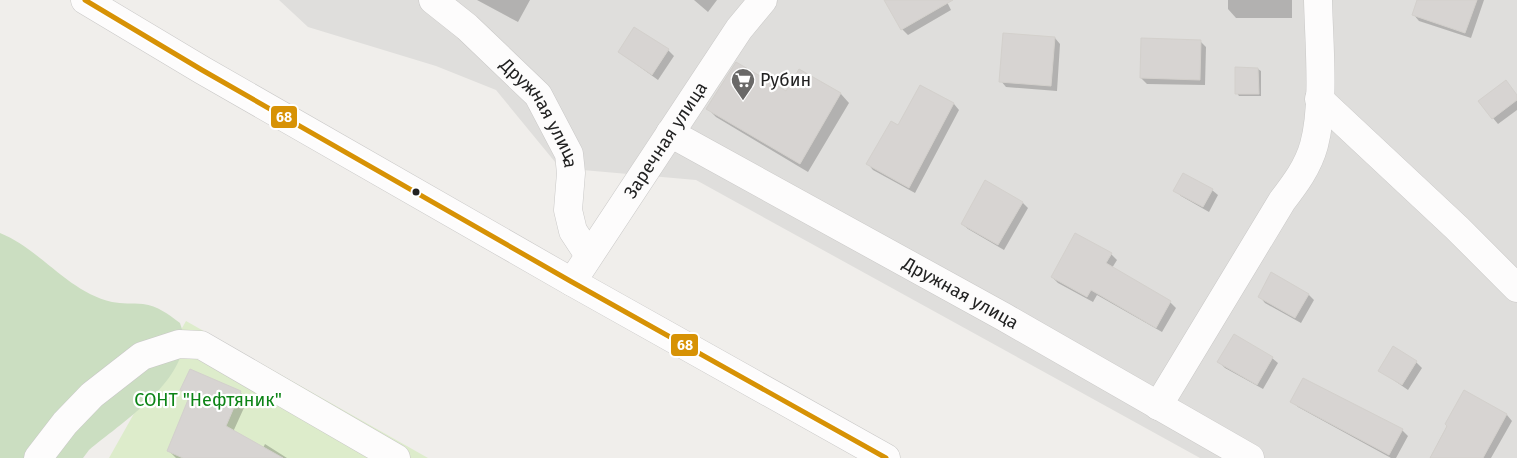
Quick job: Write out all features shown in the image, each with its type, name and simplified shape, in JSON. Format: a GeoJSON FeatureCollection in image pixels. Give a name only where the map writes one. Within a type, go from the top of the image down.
{"type":"FeatureCollection","features":[{"type":"Feature","properties":{"kind":"street"},"geometry":{"type":"LineString","coordinates":[[85,0],[202,70],[572,282],[886,458]]}},
{"type":"Feature","properties":{"kind":"street","name":"Дружная улица"},"geometry":{"type":"LineString","coordinates":[[433,0],[467,27],[538,95],[569,154],[571,173],[568,210],[573,231],[588,254]]}},
{"type":"Feature","properties":{"kind":"street","name":"Заречная улица"},"geometry":{"type":"LineString","coordinates":[[572,282],[588,254],[739,29],[763,0]]}},
{"type":"Feature","properties":{"kind":"street"},"geometry":{"type":"LineString","coordinates":[[1158,406],[1282,201],[1302,174],[1314,146],[1319,99],[1318,0]]}},
{"type":"Feature","properties":{"kind":"street"},"geometry":{"type":"LineString","coordinates":[[1319,99],[1457,228],[1517,288]]}},
{"type":"Feature","properties":{"kind":"street","name":"Дружная улица"},"geometry":{"type":"LineString","coordinates":[[670,133],[996,312],[1250,458]]}},
{"type":"Feature","properties":{"kind":"street"},"geometry":{"type":"LineString","coordinates":[[38,458],[65,423],[92,395],[142,356],[178,344],[201,345],[396,458]]}},
{"type":"Feature","properties":{"kind":"shaded area"},"geometry":{"type":"Polygon","coordinates":[[[279,0],[1517,0],[1517,458],[1200,458],[696,180],[560,168],[496,90],[436,66],[308,27],[279,0]]]}},
{"type":"Feature","properties":{"kind":"green space"},"geometry":{"type":"Polygon","coordinates":[[[0,233],[28,249],[68,280],[96,297],[112,302],[143,304],[153,307],[180,323],[184,338],[181,355],[174,371],[148,401],[89,450],[83,458],[0,458],[0,233]]]}},
{"type":"Feature","properties":{"kind":"green space","name":"СОНТ \"Нефтяник\""},"geometry":{"type":"Polygon","coordinates":[[[186,321],[428,458],[109,458],[186,321]]]}},
{"type":"Feature","properties":{"kind":"building"},"geometry":{"type":"Polygon","coordinates":[[[884,0],[953,0],[901,30],[884,0]]]}},
{"type":"Feature","properties":{"kind":"building"},"geometry":{"type":"Polygon","coordinates":[[[1417,0],[1477,0],[1465,33],[1412,15],[1417,0]]]}},
{"type":"Feature","properties":{"kind":"building"},"geometry":{"type":"Polygon","coordinates":[[[634,27],[669,49],[652,75],[618,52],[634,27]]]}},
{"type":"Feature","properties":{"kind":"building"},"geometry":{"type":"Polygon","coordinates":[[[1003,33],[1055,37],[1051,86],[999,82],[1003,33]]]}},
{"type":"Feature","properties":{"kind":"building"},"geometry":{"type":"Polygon","coordinates":[[[1141,38],[1201,40],[1200,80],[1140,78],[1141,38]]]}},
{"type":"Feature","properties":{"kind":"building"},"geometry":{"type":"Polygon","coordinates":[[[736,62],[786,91],[799,69],[841,93],[800,164],[706,109],[736,62]]]}},
{"type":"Feature","properties":{"kind":"building"},"geometry":{"type":"Polygon","coordinates":[[[1235,67],[1258,68],[1259,94],[1235,94],[1235,67]]]}},
{"type":"Feature","properties":{"kind":"building"},"geometry":{"type":"Polygon","coordinates":[[[1506,80],[1517,95],[1517,100],[1492,119],[1478,101],[1506,80]]]}},
{"type":"Feature","properties":{"kind":"building"},"geometry":{"type":"Polygon","coordinates":[[[920,85],[954,103],[909,188],[866,164],[891,121],[898,125],[920,85]]]}},
{"type":"Feature","properties":{"kind":"building"},"geometry":{"type":"Polygon","coordinates":[[[1183,173],[1213,189],[1203,207],[1173,191],[1183,173]]]}},
{"type":"Feature","properties":{"kind":"building"},"geometry":{"type":"Polygon","coordinates":[[[985,180],[1023,202],[998,245],[961,224],[985,180]]]}},
{"type":"Feature","properties":{"kind":"building"},"geometry":{"type":"Polygon","coordinates":[[[1075,233],[1112,253],[1106,263],[1171,301],[1156,328],[1091,290],[1087,297],[1051,277],[1075,233]]]}},
{"type":"Feature","properties":{"kind":"building"},"geometry":{"type":"Polygon","coordinates":[[[1271,272],[1309,294],[1295,318],[1258,297],[1271,272]]]}},
{"type":"Feature","properties":{"kind":"building"},"geometry":{"type":"Polygon","coordinates":[[[1234,334],[1273,357],[1257,385],[1217,362],[1234,334]]]}},
{"type":"Feature","properties":{"kind":"building"},"geometry":{"type":"Polygon","coordinates":[[[1393,346],[1417,361],[1402,385],[1378,371],[1393,346]]]}},
{"type":"Feature","properties":{"kind":"building"},"geometry":{"type":"Polygon","coordinates":[[[190,369],[241,391],[226,426],[283,458],[183,458],[167,451],[190,395],[180,390],[190,369]]]}},
{"type":"Feature","properties":{"kind":"building"},"geometry":{"type":"Polygon","coordinates":[[[1303,378],[1403,429],[1389,455],[1290,402],[1303,378]]]}},
{"type":"Feature","properties":{"kind":"building"},"geometry":{"type":"Polygon","coordinates":[[[1464,390],[1507,414],[1483,458],[1430,458],[1447,426],[1445,424],[1464,390]]]}},
{"type":"Feature","properties":{"kind":"transit line","name":"68"},"geometry":{"type":"LineString","coordinates":[[85,0],[202,70],[572,282],[886,458]]}},
{"type":"Feature","properties":{"kind":"place","name":"Рубин"},"geometry":{"type":"Point","coordinates":[743,101]}}]}
